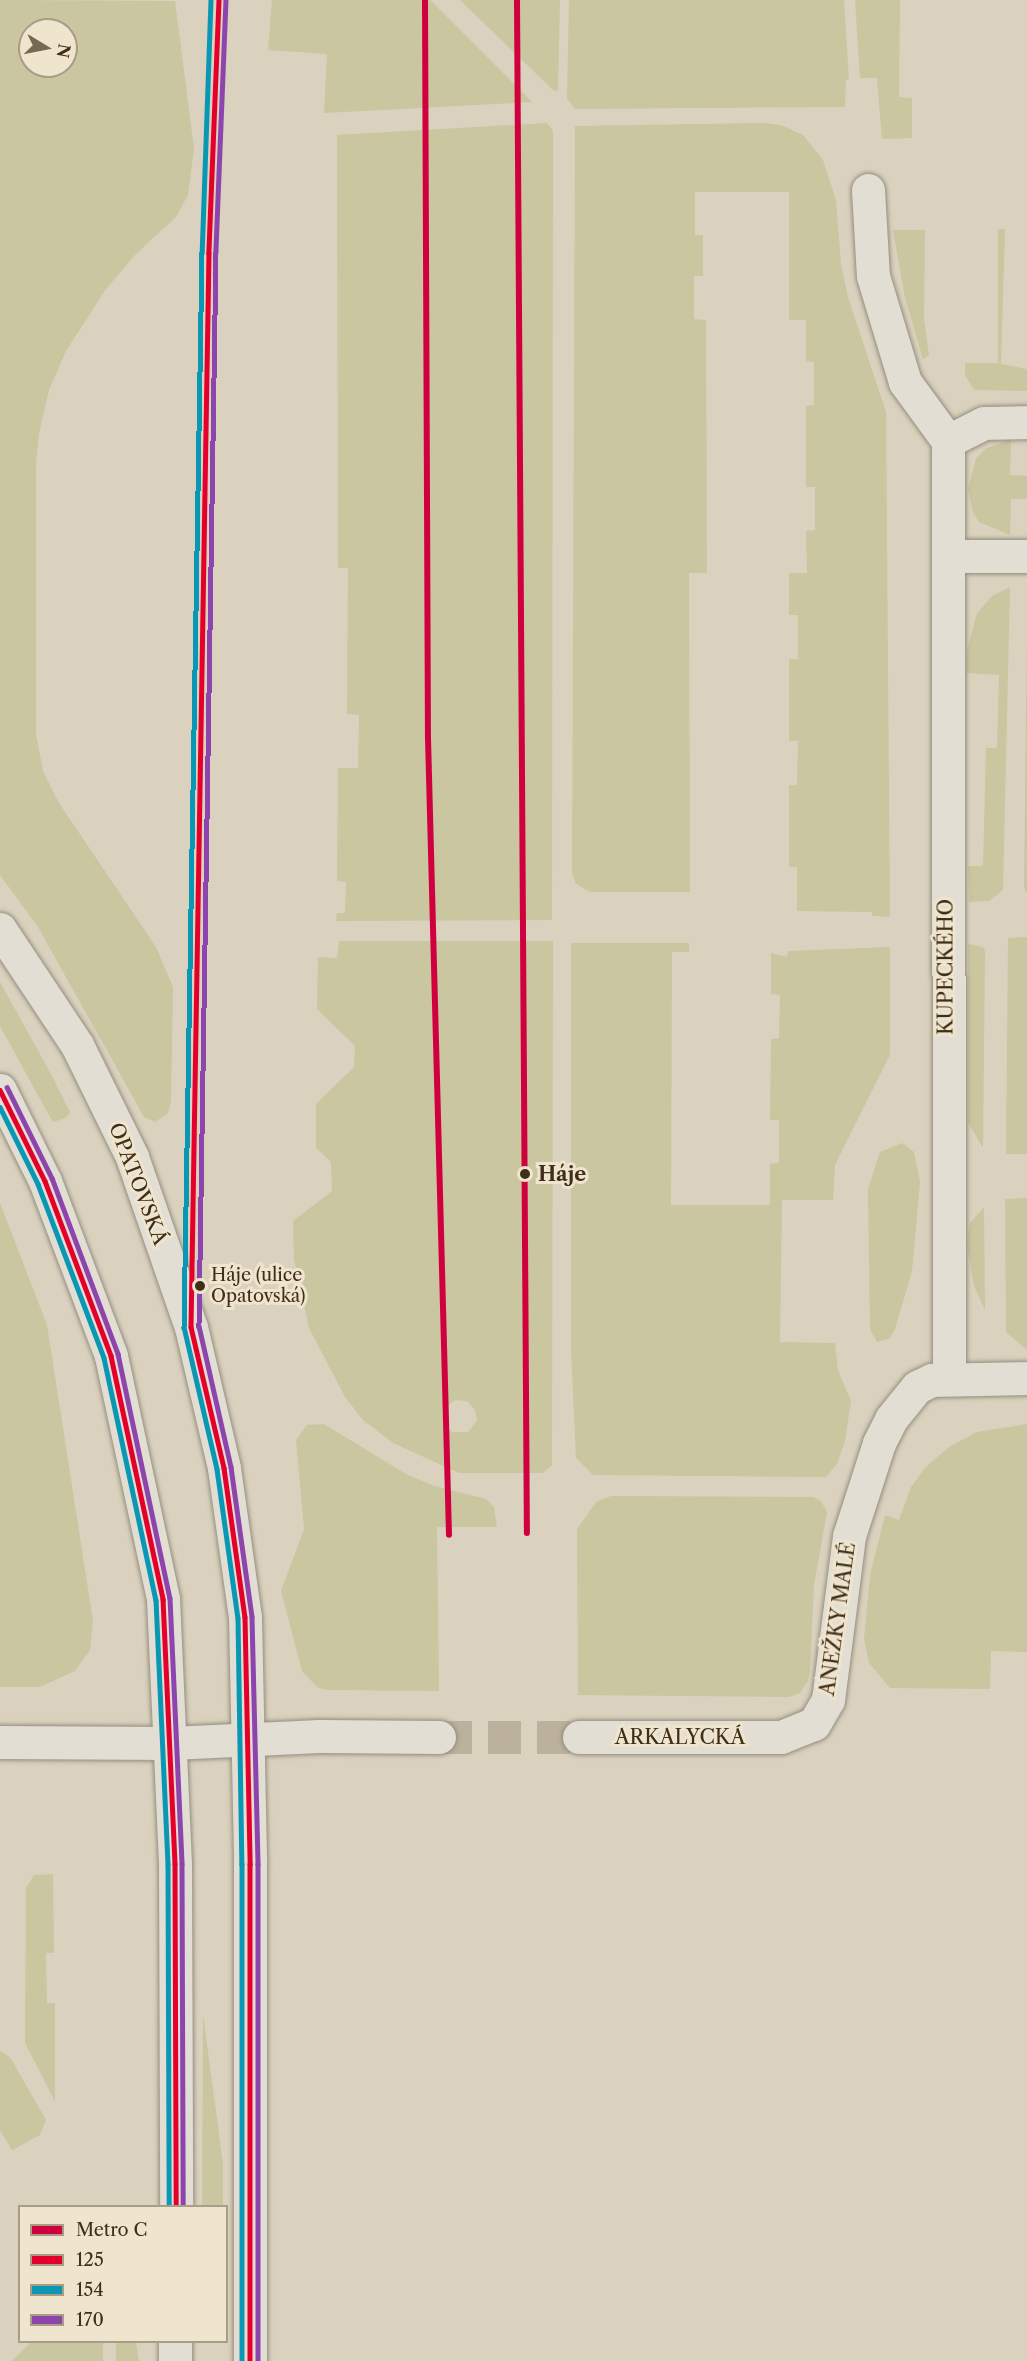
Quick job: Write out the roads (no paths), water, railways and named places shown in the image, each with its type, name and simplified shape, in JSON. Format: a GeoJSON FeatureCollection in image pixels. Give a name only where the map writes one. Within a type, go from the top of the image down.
{"type":"FeatureCollection","features":[{"type":"Feature","properties":{"kind":"main road"},"geometry":{"type":"LineString","coordinates":[[868,190],[873,276],[905,382],[948,441],[984,423],[1027,422]]}},
{"type":"Feature","properties":{"kind":"main road","name":"KUPECKÉHO"},"geometry":{"type":"LineString","coordinates":[[948,441],[949,1379]]}},
{"type":"Feature","properties":{"kind":"main road"},"geometry":{"type":"LineString","coordinates":[[948,556],[1027,556]]}},
{"type":"Feature","properties":{"kind":"main road","name":"OPATOVSKÁ"},"geometry":{"type":"LineString","coordinates":[[0,929],[77,1045],[132,1157],[191,1327],[224,1468],[243,1606],[247,1741],[250,2361]]}},
{"type":"Feature","properties":{"kind":"main road"},"geometry":{"type":"LineString","coordinates":[[0,1090],[45,1181],[81,1269],[122,1395],[164,1599],[171,1743],[176,2205]]}},
{"type":"Feature","properties":{"kind":"main road","name":"ANEŽKY MALÉ"},"geometry":{"type":"LineString","coordinates":[[781,1737],[814,1724],[828,1700],[847,1547],[879,1443],[891,1419],[917,1387],[949,1379],[1027,1378]]}},
{"type":"Feature","properties":{"kind":"main road"},"geometry":{"type":"LineString","coordinates":[[0,1742],[171,1743],[319,1736],[439,1737]]}},
{"type":"Feature","properties":{"kind":"main road","name":"ARKALYCKÁ"},"geometry":{"type":"LineString","coordinates":[[579,1737],[781,1737]]}},
{"type":"Feature","properties":{"kind":"main road"},"geometry":{"type":"LineString","coordinates":[[175,2343],[175,2361]]}},
{"type":"Feature","properties":{"kind":"tunnel"},"geometry":{"type":"LineString","coordinates":[[439,1737],[579,1737]]}},
{"type":"Feature","properties":{"kind":"metro line","name":"C"},"geometry":{"type":"LineString","coordinates":[[425,0],[428,738],[449,1535]]}},
{"type":"Feature","properties":{"kind":"metro line","name":"C"},"geometry":{"type":"LineString","coordinates":[[517,0],[527,1533]]}},
{"type":"Feature","properties":{"kind":"place","name":"Háje"},"geometry":{"type":"Point","coordinates":[525,1174]}},
{"type":"Feature","properties":{"kind":"place","name":"Háje (ulice Opatovská)"},"geometry":{"type":"Point","coordinates":[200,1286]}}]}
